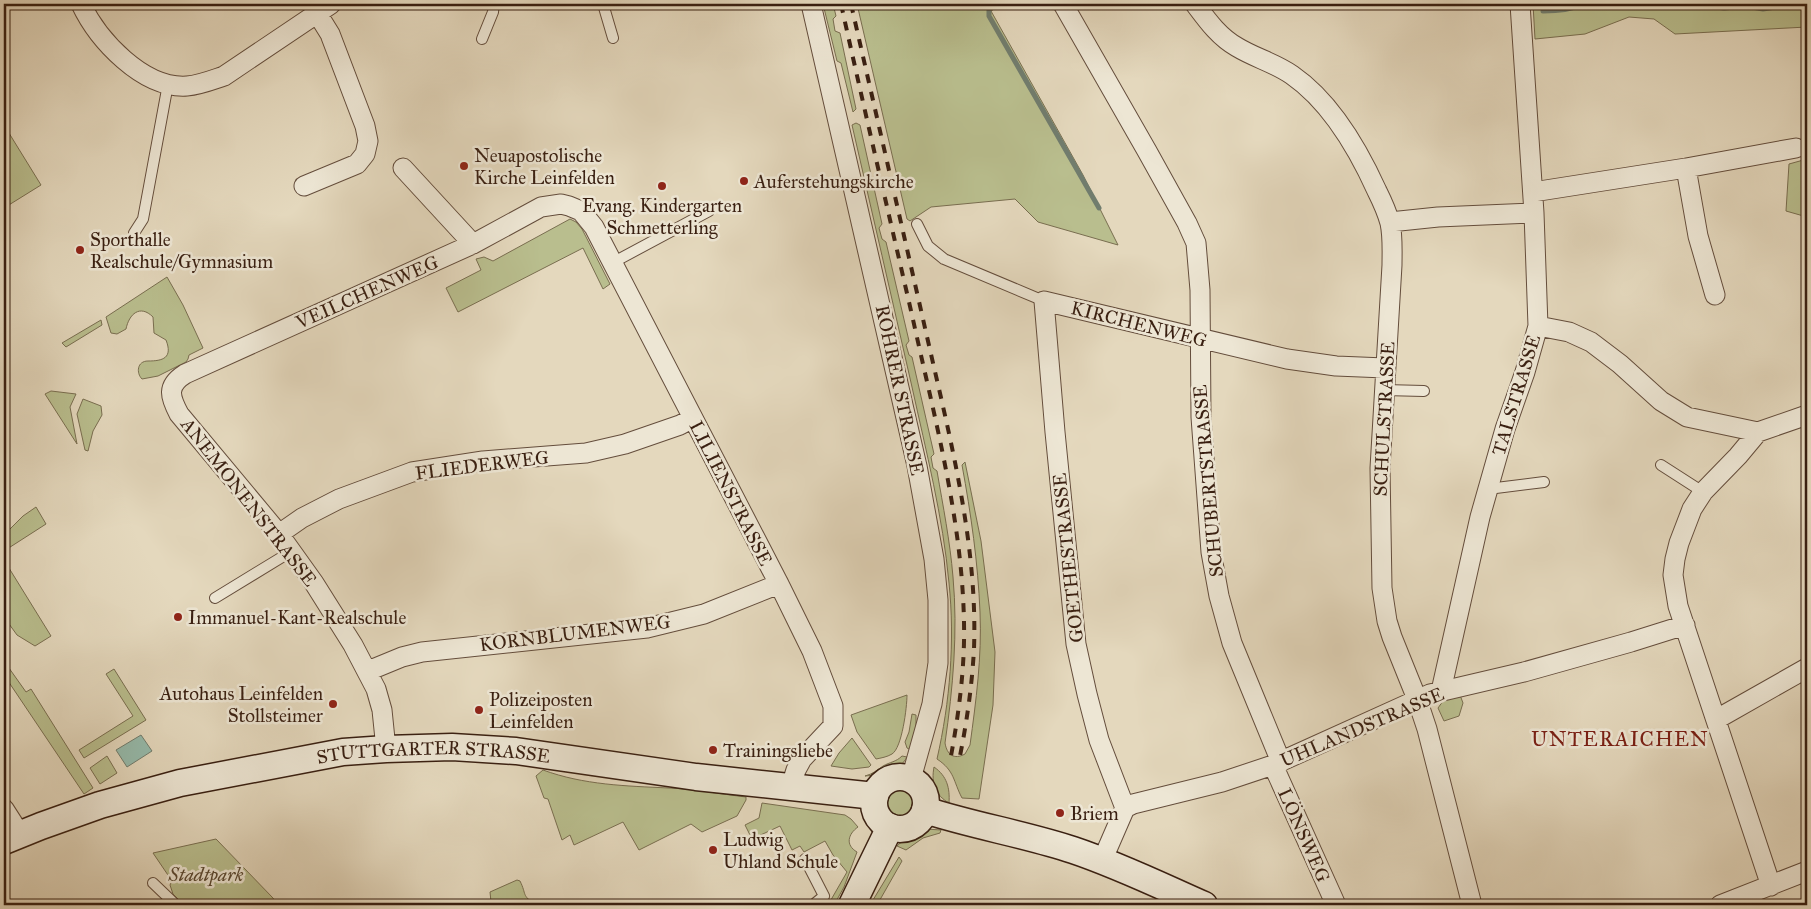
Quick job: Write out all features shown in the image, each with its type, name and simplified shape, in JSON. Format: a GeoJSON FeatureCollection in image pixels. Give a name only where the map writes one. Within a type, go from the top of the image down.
{"type":"FeatureCollection","features":[{"type":"Feature","properties":{"kind":"main road","name":"STUTTGARTER STRASSE"},"geometry":{"type":"LineString","coordinates":[[12,837],[100,805],[180,783],[343,752],[386,749],[452,747],[516,751],[696,777],[875,796]]}},
{"type":"Feature","properties":{"kind":"main road"},"geometry":{"type":"LineString","coordinates":[[902,776],[911,779],[919,784],[924,792],[926,810],[916,824],[901,829],[890,827],[882,822],[877,814],[874,805],[875,796],[885,781],[893,777],[902,776]]}},
{"type":"Feature","properties":{"kind":"main road"},"geometry":{"type":"LineString","coordinates":[[926,810],[992,832],[1072,850],[1204,905]]}},
{"type":"Feature","properties":{"kind":"main road"},"geometry":{"type":"LineString","coordinates":[[852,905],[890,827]]}},
{"type":"Feature","properties":{"kind":"street"},"geometry":{"type":"LineString","coordinates":[[81,4],[87,17],[106,42],[139,72],[168,84],[186,86],[208,82],[224,76],[324,8],[330,34],[365,126],[368,141],[365,154],[357,164],[304,186]]}},
{"type":"Feature","properties":{"kind":"street","name":"ROHRER STRASSE"},"geometry":{"type":"LineString","coordinates":[[812,4],[915,456],[934,559],[938,600],[938,663],[932,704],[911,779]]}},
{"type":"Feature","properties":{"kind":"street","name":"SCHUBERTSTRASSE"},"geometry":{"type":"LineString","coordinates":[[1063,4],[1112,87],[1196,243],[1198,259],[1200,378],[1211,552],[1218,596],[1232,643],[1277,764]]}},
{"type":"Feature","properties":{"kind":"street","name":"SCHULSTRASSE"},"geometry":{"type":"LineString","coordinates":[[1195,4],[1216,31],[1228,41],[1294,76],[1321,102],[1357,153],[1373,182],[1390,222],[1392,265],[1385,368],[1380,497],[1382,588],[1387,621],[1417,699],[1472,905]]}},
{"type":"Feature","properties":{"kind":"street","name":"TALSTRASSE"},"geometry":{"type":"LineString","coordinates":[[1441,691],[1472,551],[1488,489],[1538,326],[1533,192],[1520,4]]}},
{"type":"Feature","properties":{"kind":"street"},"geometry":{"type":"LineString","coordinates":[[1533,192],[1686,168],[1796,148]]}},
{"type":"Feature","properties":{"kind":"street"},"geometry":{"type":"LineString","coordinates":[[403,168],[473,244]]}},
{"type":"Feature","properties":{"kind":"street"},"geometry":{"type":"LineString","coordinates":[[1686,168],[1698,236],[1715,295]]}},
{"type":"Feature","properties":{"kind":"street","name":"VEILCHENWEG"},"geometry":{"type":"LineString","coordinates":[[172,391],[178,379],[185,374],[473,244],[542,207],[561,204],[570,206]]}},
{"type":"Feature","properties":{"kind":"street","name":"LILIENSTRASSE"},"geometry":{"type":"LineString","coordinates":[[570,206],[581,211],[594,228],[779,584],[822,674],[833,706],[833,726],[802,759],[791,786]]}},
{"type":"Feature","properties":{"kind":"street"},"geometry":{"type":"LineString","coordinates":[[1390,222],[1438,217],[1534,214]]}},
{"type":"Feature","properties":{"kind":"street","name":"KIRCHENWEG"},"geometry":{"type":"LineString","coordinates":[[1044,301],[1304,362],[1336,366],[1385,368]]}},
{"type":"Feature","properties":{"kind":"street","name":"GOETHESTRASSE"},"geometry":{"type":"LineString","coordinates":[[1044,301],[1076,644],[1082,676],[1097,732],[1124,808]]}},
{"type":"Feature","properties":{"kind":"street"},"geometry":{"type":"LineString","coordinates":[[1538,326],[1569,332],[1591,342],[1680,414],[1706,422],[1758,432]]}},
{"type":"Feature","properties":{"kind":"street","name":"ANEMONENSTRASSE"},"geometry":{"type":"LineString","coordinates":[[172,391],[171,400],[179,414],[279,534],[339,622],[368,671],[376,689],[382,710],[386,749]]}},
{"type":"Feature","properties":{"kind":"street"},"geometry":{"type":"LineString","coordinates":[[1771,886],[1685,625],[1674,590],[1673,576],[1675,559],[1685,524],[1703,492],[1758,432],[1807,415]]}},
{"type":"Feature","properties":{"kind":"street","name":"FLIEDERWEG"},"geometry":{"type":"LineString","coordinates":[[279,534],[302,518],[339,499],[412,472],[483,462],[586,453],[625,444],[680,425],[693,418]]}},
{"type":"Feature","properties":{"kind":"street","name":"KORNBLUMENWEG"},"geometry":{"type":"LineString","coordinates":[[368,671],[422,652],[647,628],[704,614],[779,584]]}},
{"type":"Feature","properties":{"kind":"street","name":"UHLANDSTRASSE"},"geometry":{"type":"LineString","coordinates":[[1124,808],[1154,798],[1222,782],[1277,764],[1417,699],[1441,691],[1524,672],[1685,625]]}},
{"type":"Feature","properties":{"kind":"street"},"geometry":{"type":"LineString","coordinates":[[1717,719],[1807,668]]}},
{"type":"Feature","properties":{"kind":"street","name":"LÖNSWEG"},"geometry":{"type":"LineString","coordinates":[[1277,764],[1336,905]]}},
{"type":"Feature","properties":{"kind":"street"},"geometry":{"type":"LineString","coordinates":[[1102,861],[1124,808]]}},
{"type":"Feature","properties":{"kind":"street"},"geometry":{"type":"LineString","coordinates":[[4,809],[12,837]]}},
{"type":"Feature","properties":{"kind":"street"},"geometry":{"type":"LineString","coordinates":[[1720,905],[1807,871]]}},
{"type":"Feature","properties":{"kind":"lane"},"geometry":{"type":"LineString","coordinates":[[482,38],[494,4]]}},
{"type":"Feature","properties":{"kind":"lane"},"geometry":{"type":"LineString","coordinates":[[603,4],[613,38]]}},
{"type":"Feature","properties":{"kind":"lane"},"geometry":{"type":"LineString","coordinates":[[134,233],[144,219],[168,84]]}},
{"type":"Feature","properties":{"kind":"lane"},"geometry":{"type":"LineString","coordinates":[[612,263],[709,210]]}},
{"type":"Feature","properties":{"kind":"lane","name":"KIRCHENWEG"},"geometry":{"type":"LineString","coordinates":[[917,224],[928,246],[944,259],[1044,301]]}},
{"type":"Feature","properties":{"kind":"lane"},"geometry":{"type":"LineString","coordinates":[[1384,390],[1424,391]]}},
{"type":"Feature","properties":{"kind":"lane"},"geometry":{"type":"LineString","coordinates":[[1661,465],[1703,492]]}},
{"type":"Feature","properties":{"kind":"lane"},"geometry":{"type":"LineString","coordinates":[[1488,489],[1544,482]]}},
{"type":"Feature","properties":{"kind":"lane"},"geometry":{"type":"LineString","coordinates":[[215,598],[292,551]]}},
{"type":"Feature","properties":{"kind":"lane"},"geometry":{"type":"LineString","coordinates":[[805,859],[824,896],[812,905]]}},
{"type":"Feature","properties":{"kind":"lane"},"geometry":{"type":"LineString","coordinates":[[153,883],[176,905]]}},
{"type":"Feature","properties":{"kind":"green space"},"geometry":{"type":"Polygon","coordinates":[[[823,4],[833,4],[836,16],[833,19],[835,31],[840,33],[856,109],[853,112],[841,63],[837,61],[823,4]]]}},
{"type":"Feature","properties":{"kind":"green space"},"geometry":{"type":"Polygon","coordinates":[[[857,4],[1002,4],[991,11],[1083,175],[1118,245],[1038,222],[1015,199],[931,207],[910,221],[907,219],[857,4]]]}},
{"type":"Feature","properties":{"kind":"green space"},"geometry":{"type":"Polygon","coordinates":[[[1533,4],[1807,4],[1807,27],[1675,34],[1654,19],[1629,17],[1585,34],[1535,39],[1533,4]]]}},
{"type":"Feature","properties":{"kind":"green space"},"geometry":{"type":"Polygon","coordinates":[[[856,123],[860,125],[882,224],[879,228],[882,239],[886,242],[909,341],[906,345],[909,355],[912,357],[934,454],[931,457],[933,468],[937,471],[948,537],[952,564],[955,639],[945,743],[947,751],[954,756],[965,754],[970,745],[980,646],[978,575],[962,465],[965,462],[981,541],[995,652],[993,705],[979,799],[962,798],[950,772],[937,759],[948,694],[951,649],[951,605],[946,558],[928,460],[852,125],[856,123]]]}},
{"type":"Feature","properties":{"kind":"green space"},"geometry":{"type":"Polygon","coordinates":[[[4,125],[41,185],[4,208],[4,125]]]}},
{"type":"Feature","properties":{"kind":"green space"},"geometry":{"type":"Polygon","coordinates":[[[1807,159],[1807,217],[1786,211],[1789,164],[1807,159]]]}},
{"type":"Feature","properties":{"kind":"green space"},"geometry":{"type":"Polygon","coordinates":[[[570,219],[576,222],[582,229],[610,284],[603,289],[583,248],[458,312],[446,288],[481,270],[476,259],[484,257],[493,261],[570,219]]]}},
{"type":"Feature","properties":{"kind":"green space"},"geometry":{"type":"Polygon","coordinates":[[[167,277],[183,305],[203,348],[189,355],[186,362],[158,376],[142,379],[138,371],[140,365],[144,362],[162,359],[167,355],[168,351],[166,340],[154,333],[153,317],[144,311],[136,312],[132,315],[126,329],[117,334],[111,333],[106,317],[167,277]]]}},
{"type":"Feature","properties":{"kind":"green space"},"geometry":{"type":"Polygon","coordinates":[[[101,320],[102,325],[66,347],[62,343],[101,320]]]}},
{"type":"Feature","properties":{"kind":"green space"},"geometry":{"type":"Polygon","coordinates":[[[51,391],[76,394],[70,407],[77,444],[45,394],[51,391]]]}},
{"type":"Feature","properties":{"kind":"green space"},"geometry":{"type":"Polygon","coordinates":[[[83,399],[101,406],[102,415],[93,431],[88,451],[85,450],[77,414],[83,399]]]}},
{"type":"Feature","properties":{"kind":"green space"},"geometry":{"type":"Polygon","coordinates":[[[36,507],[46,524],[4,551],[4,535],[23,516],[36,507]]]}},
{"type":"Feature","properties":{"kind":"green space"},"geometry":{"type":"Polygon","coordinates":[[[4,560],[51,636],[35,646],[17,635],[4,617],[4,560]]]}},
{"type":"Feature","properties":{"kind":"green space"},"geometry":{"type":"Polygon","coordinates":[[[4,661],[26,692],[31,689],[93,788],[84,794],[4,675],[4,661]]]}},
{"type":"Feature","properties":{"kind":"green space"},"geometry":{"type":"Polygon","coordinates":[[[114,669],[146,720],[84,758],[79,750],[133,716],[106,674],[114,669]]]}},
{"type":"Feature","properties":{"kind":"green space"},"geometry":{"type":"Polygon","coordinates":[[[907,695],[899,744],[892,754],[876,759],[857,732],[851,715],[907,695]]]}},
{"type":"Feature","properties":{"kind":"green space"},"geometry":{"type":"Polygon","coordinates":[[[1460,695],[1463,703],[1459,716],[1444,721],[1438,708],[1443,701],[1460,695]]]}},
{"type":"Feature","properties":{"kind":"green space"},"geometry":{"type":"Polygon","coordinates":[[[912,714],[916,715],[916,733],[911,750],[907,748],[905,742],[912,714]]]}},
{"type":"Feature","properties":{"kind":"green space"},"geometry":{"type":"Polygon","coordinates":[[[852,738],[871,765],[869,767],[852,769],[831,766],[839,753],[852,738]]]}},
{"type":"Feature","properties":{"kind":"green space"},"geometry":{"type":"Polygon","coordinates":[[[107,756],[117,773],[100,784],[90,768],[107,756]]]}},
{"type":"Feature","properties":{"kind":"green space"},"geometry":{"type":"Polygon","coordinates":[[[902,756],[907,757],[904,762],[894,769],[883,774],[865,776],[873,773],[902,756]]]}},
{"type":"Feature","properties":{"kind":"green space"},"geometry":{"type":"Polygon","coordinates":[[[934,767],[945,778],[949,792],[949,803],[940,796],[935,788],[933,778],[934,767]]]}},
{"type":"Feature","properties":{"kind":"green space"},"geometry":{"type":"Polygon","coordinates":[[[543,770],[590,782],[697,790],[746,797],[746,800],[737,816],[702,832],[691,824],[639,850],[623,822],[574,845],[570,835],[562,840],[548,799],[544,798],[536,776],[543,770]]]}},
{"type":"Feature","properties":{"kind":"green space"},"geometry":{"type":"Polygon","coordinates":[[[901,785],[913,790],[918,802],[913,814],[901,819],[889,814],[884,802],[889,790],[901,785]]]}},
{"type":"Feature","properties":{"kind":"green space"},"geometry":{"type":"Polygon","coordinates":[[[762,803],[845,815],[858,827],[852,833],[849,840],[853,849],[857,852],[844,887],[834,905],[828,905],[847,872],[833,855],[825,841],[804,852],[800,846],[792,850],[780,826],[752,839],[745,825],[759,818],[762,803]]]}},
{"type":"Feature","properties":{"kind":"green space"},"geometry":{"type":"Polygon","coordinates":[[[926,829],[941,830],[940,833],[923,838],[906,850],[897,846],[908,836],[926,829]]]}},
{"type":"Feature","properties":{"kind":"green space","name":"Stadtpark"},"geometry":{"type":"Polygon","coordinates":[[[216,839],[279,905],[184,905],[173,894],[170,885],[172,881],[153,853],[216,839]]]}},
{"type":"Feature","properties":{"kind":"green space"},"geometry":{"type":"Polygon","coordinates":[[[899,857],[902,861],[877,905],[870,905],[899,857]]]}},
{"type":"Feature","properties":{"kind":"green space"},"geometry":{"type":"Polygon","coordinates":[[[517,880],[520,881],[526,897],[536,905],[494,905],[491,902],[490,892],[517,880]]]}},
{"type":"Feature","properties":{"kind":"shaded area"},"geometry":{"type":"Polygon","coordinates":[[[141,735],[152,751],[127,767],[116,750],[141,735]]]}},
{"type":"Feature","properties":{"kind":"waterway"},"geometry":{"type":"LineString","coordinates":[[993,4],[989,6],[989,16],[1099,208]]}},
{"type":"Feature","properties":{"kind":"waterway"},"geometry":{"type":"LineString","coordinates":[[1543,11],[1564,10],[1585,4]]}},
{"type":"Feature","properties":{"kind":"waterway"},"geometry":{"type":"LineString","coordinates":[[1692,4],[1724,8],[1747,6],[1763,9],[1793,4]]}},
{"type":"Feature","properties":{"kind":"railway"},"geometry":{"type":"LineString","coordinates":[[841,4],[938,429],[958,544],[962,583],[964,656],[951,756]]}},
{"type":"Feature","properties":{"kind":"railway"},"geometry":{"type":"LineString","coordinates":[[851,4],[951,442],[966,524],[974,607],[974,649],[969,703],[960,756]]}},
{"type":"Feature","properties":{"kind":"place","name":"Neuapostolische Kirche Leinfelden"},"geometry":{"type":"Point","coordinates":[464,166]}},
{"type":"Feature","properties":{"kind":"place","name":"Auferstehungskirche"},"geometry":{"type":"Point","coordinates":[744,181]}},
{"type":"Feature","properties":{"kind":"place","name":"Evang. Kindergarten Schmetterling"},"geometry":{"type":"Point","coordinates":[662,186]}},
{"type":"Feature","properties":{"kind":"place","name":"Sporthalle Realschule/Gymnasium"},"geometry":{"type":"Point","coordinates":[80,250]}},
{"type":"Feature","properties":{"kind":"place","name":"Immanuel-Kant-Realschule"},"geometry":{"type":"Point","coordinates":[178,617]}},
{"type":"Feature","properties":{"kind":"place","name":"Autohaus Leinfelden Stollsteimer"},"geometry":{"type":"Point","coordinates":[333,704]}},
{"type":"Feature","properties":{"kind":"place","name":"Polizeiposten Leinfelden"},"geometry":{"type":"Point","coordinates":[479,710]}},
{"type":"Feature","properties":{"kind":"place","name":"Trainingsliebe"},"geometry":{"type":"Point","coordinates":[713,750]}},
{"type":"Feature","properties":{"kind":"place","name":"Briem"},"geometry":{"type":"Point","coordinates":[1060,813]}},
{"type":"Feature","properties":{"kind":"place","name":"Ludwig Uhland Schule"},"geometry":{"type":"Point","coordinates":[713,850]}},
{"type":"Feature","properties":{"kind":"district","name":"UNTERAICHEN"},"geometry":{"type":"Point","coordinates":[1620,739]}}]}
